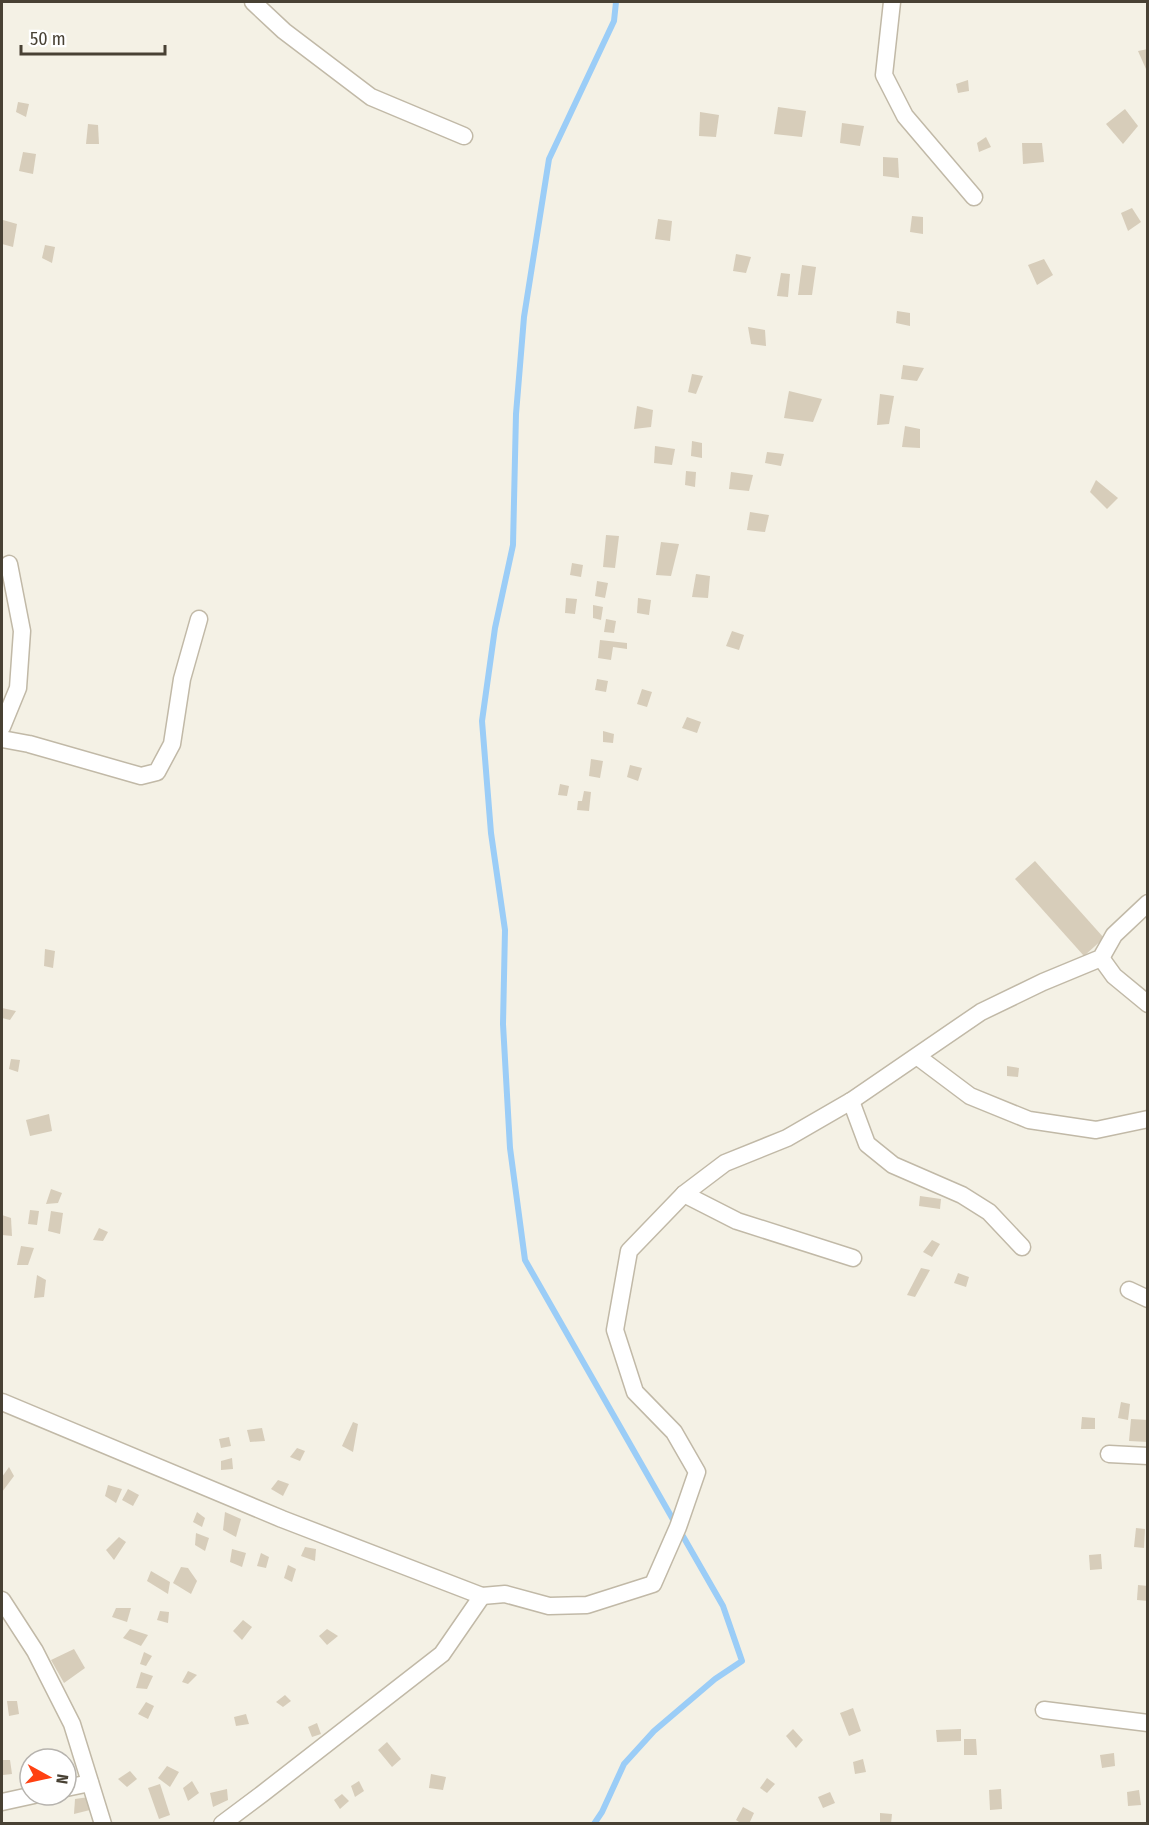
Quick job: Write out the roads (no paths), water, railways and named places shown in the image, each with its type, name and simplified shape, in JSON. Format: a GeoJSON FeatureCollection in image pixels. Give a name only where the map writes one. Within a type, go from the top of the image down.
{"type":"FeatureCollection","features":[{"type":"Feature","properties":{"kind":"street"},"geometry":{"type":"LineString","coordinates":[[253,2],[284,31],[370,97],[464,136]]}},
{"type":"Feature","properties":{"kind":"street"},"geometry":{"type":"LineString","coordinates":[[892,2],[884,75],[905,116],[974,197]]}},
{"type":"Feature","properties":{"kind":"street"},"geometry":{"type":"LineString","coordinates":[[2,727],[18,688],[22,631],[9,564]]}},
{"type":"Feature","properties":{"kind":"street"},"geometry":{"type":"LineString","coordinates":[[2,739],[29,744],[141,776],[156,772],[172,744],[182,679],[199,619]]}},
{"type":"Feature","properties":{"kind":"street"},"geometry":{"type":"LineString","coordinates":[[2,1402],[282,1519],[482,1596],[505,1594],[549,1606],[587,1605],[652,1584],[678,1527],[697,1472],[674,1432],[635,1392],[615,1330],[629,1251],[684,1194],[725,1163],[787,1138],[851,1101],[981,1012],[1043,982],[1101,958],[1114,935],[1148,903]]}},
{"type":"Feature","properties":{"kind":"street"},"geometry":{"type":"LineString","coordinates":[[1101,958],[1114,976],[1148,1004]]}},
{"type":"Feature","properties":{"kind":"street"},"geometry":{"type":"LineString","coordinates":[[918,1057],[970,1096],[1029,1120],[1096,1130],[1148,1119]]}},
{"type":"Feature","properties":{"kind":"street"},"geometry":{"type":"LineString","coordinates":[[851,1101],[867,1144],[893,1165],[962,1195],[989,1212],[1022,1247]]}},
{"type":"Feature","properties":{"kind":"street"},"geometry":{"type":"LineString","coordinates":[[684,1194],[737,1221],[854,1258]]}},
{"type":"Feature","properties":{"kind":"street"},"geometry":{"type":"LineString","coordinates":[[1129,1290],[1148,1299]]}},
{"type":"Feature","properties":{"kind":"street"},"geometry":{"type":"LineString","coordinates":[[1109,1454],[1148,1456]]}},
{"type":"Feature","properties":{"kind":"street"},"geometry":{"type":"LineString","coordinates":[[222,1824],[442,1654],[482,1596]]}},
{"type":"Feature","properties":{"kind":"street"},"geometry":{"type":"LineString","coordinates":[[2,1600],[35,1651],[72,1724],[103,1824]]}},
{"type":"Feature","properties":{"kind":"street"},"geometry":{"type":"LineString","coordinates":[[1044,1710],[1148,1723]]}},
{"type":"Feature","properties":{"kind":"street"},"geometry":{"type":"LineString","coordinates":[[78,1786],[90,1783]]}},
{"type":"Feature","properties":{"kind":"street"},"geometry":{"type":"LineString","coordinates":[[2,1802],[18,1798]]}},
{"type":"Feature","properties":{"kind":"waterway"},"geometry":{"type":"LineString","coordinates":[[616,2],[614,21],[549,159],[524,317],[516,414],[513,545],[495,628],[482,721],[491,833],[505,930],[503,1024],[510,1148],[525,1260],[675,1523]]}},
{"type":"Feature","properties":{"kind":"waterway"},"geometry":{"type":"LineString","coordinates":[[594,1824],[624,1764],[654,1731],[715,1679],[742,1661],[723,1606],[680,1531]]}}]}
